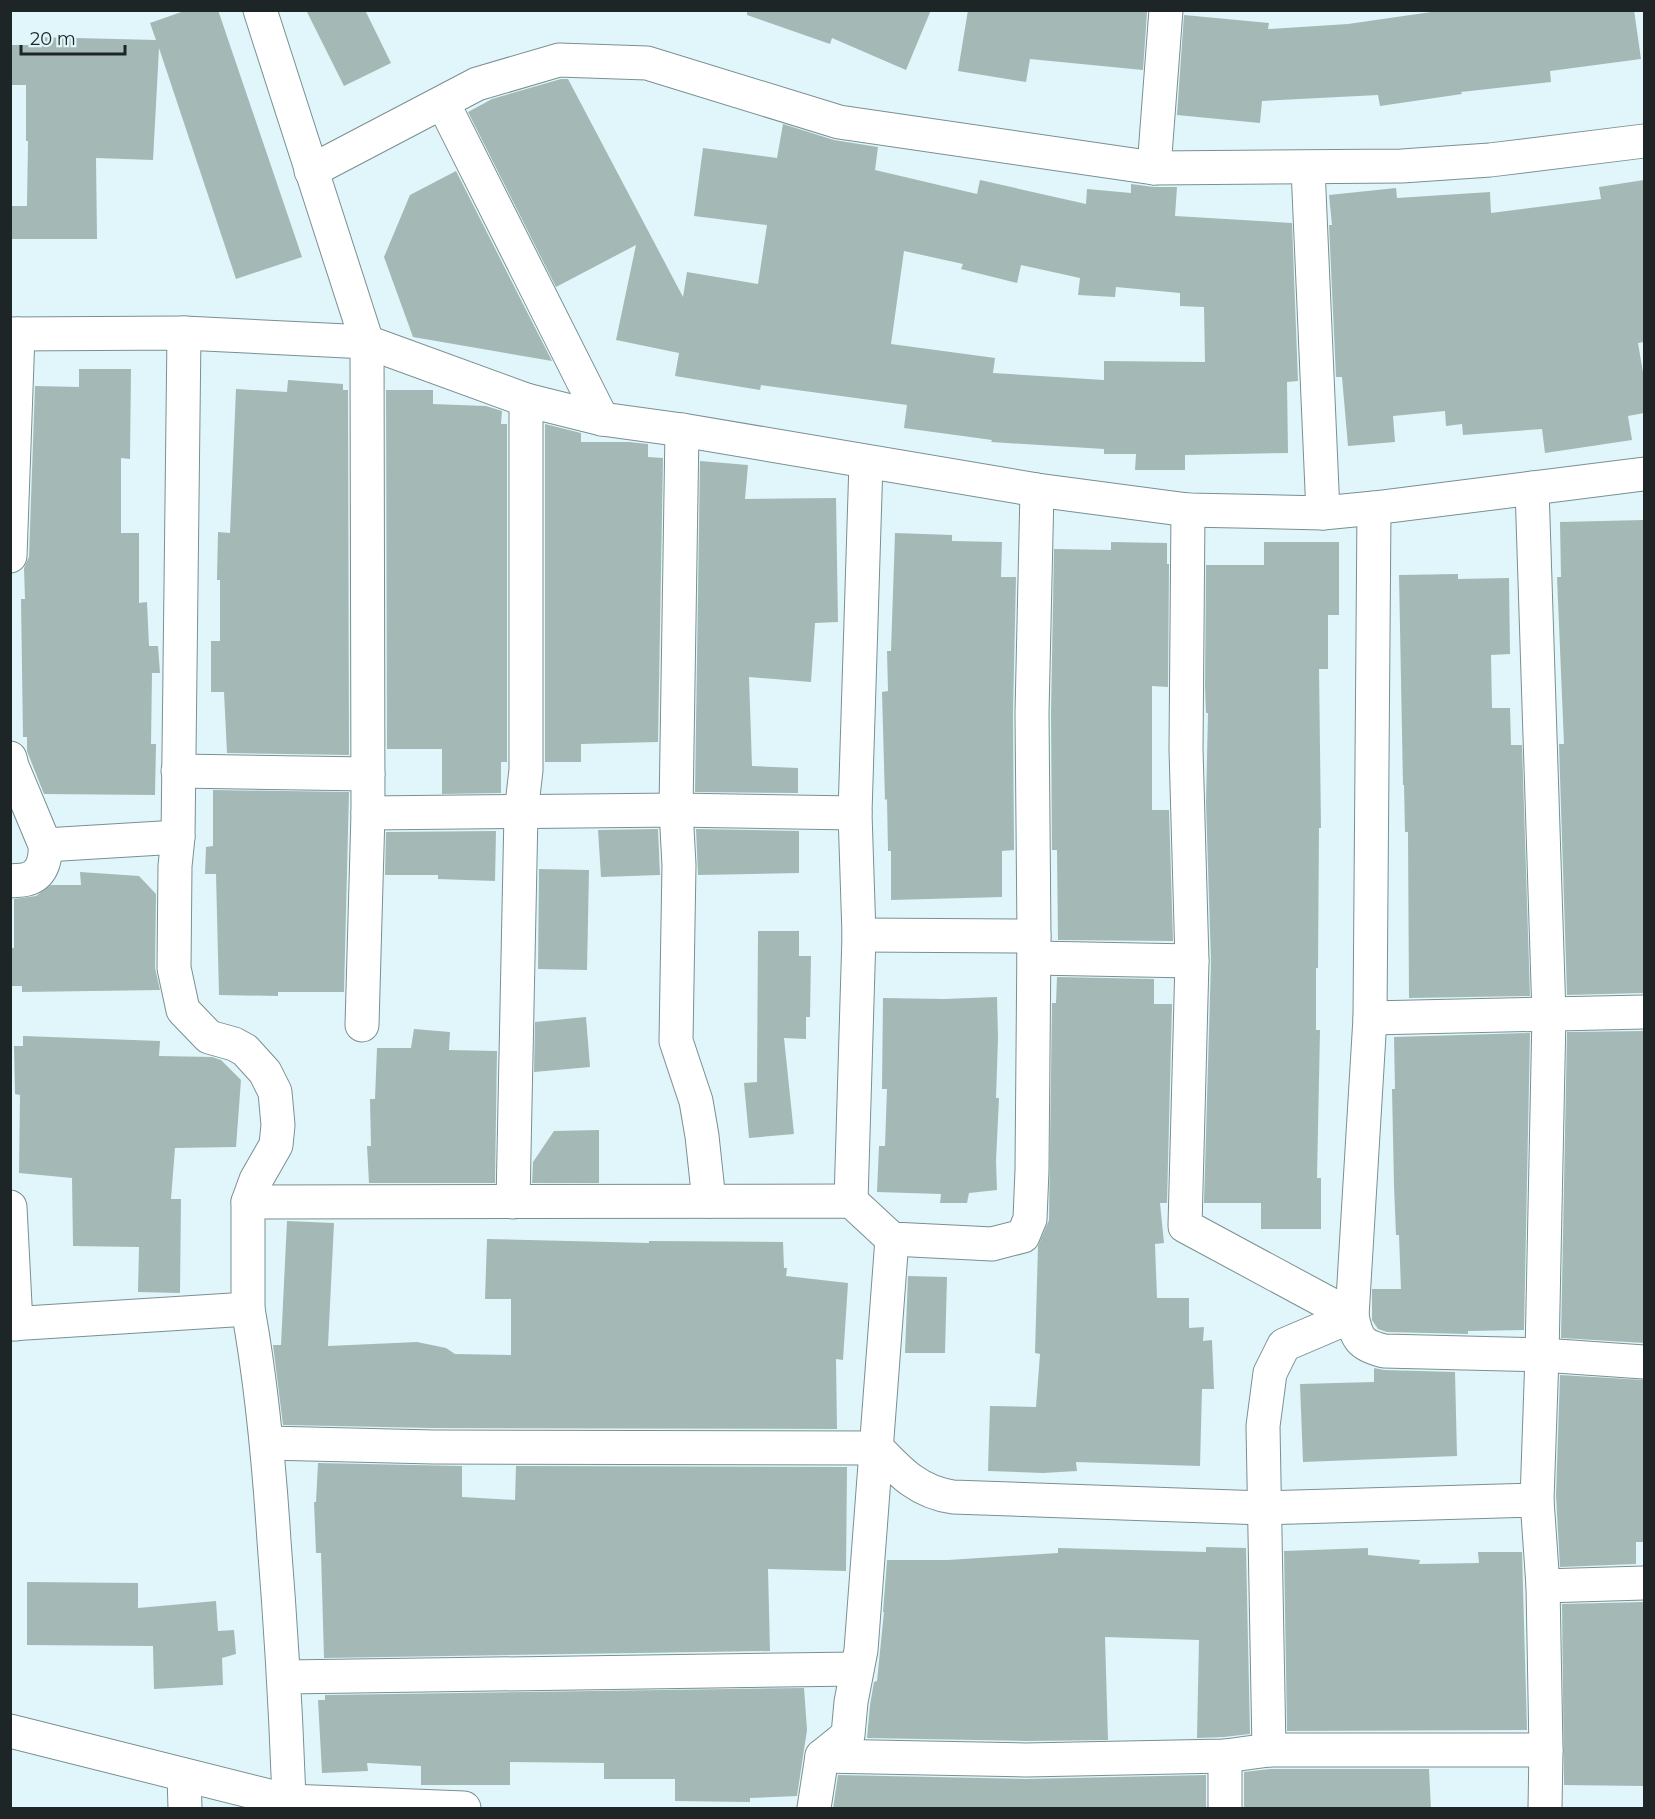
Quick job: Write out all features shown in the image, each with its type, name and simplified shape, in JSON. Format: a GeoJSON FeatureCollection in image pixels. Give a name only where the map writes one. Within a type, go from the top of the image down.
{"type":"FeatureCollection","features":[{"type":"Feature","properties":{"kind":"street"},"geometry":{"type":"LineString","coordinates":[[260,10],[367,342],[368,813],[362,1025]]}},
{"type":"Feature","properties":{"kind":"street"},"geometry":{"type":"LineString","coordinates":[[1154,168],[1166,10]]}},
{"type":"Feature","properties":{"kind":"street"},"geometry":{"type":"LineString","coordinates":[[311,171],[477,84],[559,60],[647,63],[839,122],[1154,168],[1402,166],[1490,160],[1644,141]]}},
{"type":"Feature","properties":{"kind":"street"},"geometry":{"type":"LineString","coordinates":[[443,103],[602,419]]}},
{"type":"Feature","properties":{"kind":"street"},"geometry":{"type":"LineString","coordinates":[[1308,168],[1323,513]]}},
{"type":"Feature","properties":{"kind":"street"},"geometry":{"type":"LineString","coordinates":[[184,333],[178,837],[175,866],[174,968],[183,1010],[209,1037],[234,1044],[245,1050],[266,1072],[275,1092],[278,1125],[276,1144],[256,1180],[248,1202],[248,1309],[258,1365],[267,1443],[285,1677],[290,1801]]}},
{"type":"Feature","properties":{"kind":"street"},"geometry":{"type":"LineString","coordinates":[[10,556],[14,334],[184,333],[367,342],[526,400],[602,419],[682,430],[1037,490],[1188,510],[1323,513],[1644,474]]}},
{"type":"Feature","properties":{"kind":"street"},"geometry":{"type":"LineString","coordinates":[[513,1202],[521,813],[526,770],[526,400]]}},
{"type":"Feature","properties":{"kind":"street"},"geometry":{"type":"LineString","coordinates":[[682,430],[676,810],[679,865],[676,1041],[696,1101],[709,1201]]}},
{"type":"Feature","properties":{"kind":"street"},"geometry":{"type":"LineString","coordinates":[[851,1201],[859,935],[855,813],[866,462]]}},
{"type":"Feature","properties":{"kind":"street"},"geometry":{"type":"LineString","coordinates":[[1532,488],[1549,1015],[1537,1500],[1543,1586],[1545,1809]]}},
{"type":"Feature","properties":{"kind":"street"},"geometry":{"type":"LineString","coordinates":[[248,1202],[851,1201],[892,1239],[992,1244],[1023,1236],[1030,1219],[1034,947],[1032,713],[1037,490]]}},
{"type":"Feature","properties":{"kind":"street"},"geometry":{"type":"LineString","coordinates":[[1374,508],[1370,1018],[1352,1316],[1356,1335],[1367,1347],[1384,1351],[1542,1355],[1644,1362]]}},
{"type":"Feature","properties":{"kind":"street"},"geometry":{"type":"LineString","coordinates":[[1188,510],[1186,748],[1192,962],[1185,1226],[1352,1316]]}},
{"type":"Feature","properties":{"kind":"street"},"geometry":{"type":"LineString","coordinates":[[10,758],[45,845],[46,857],[42,867],[31,878],[10,881]]}},
{"type":"Feature","properties":{"kind":"street"},"geometry":{"type":"LineString","coordinates":[[178,771],[368,774]]}},
{"type":"Feature","properties":{"kind":"street"},"geometry":{"type":"LineString","coordinates":[[368,813],[676,810],[855,813]]}},
{"type":"Feature","properties":{"kind":"street"},"geometry":{"type":"LineString","coordinates":[[45,845],[178,837]]}},
{"type":"Feature","properties":{"kind":"street"},"geometry":{"type":"LineString","coordinates":[[859,935],[1034,947],[1192,962]]}},
{"type":"Feature","properties":{"kind":"street"},"geometry":{"type":"LineString","coordinates":[[1370,1018],[1644,1012]]}},
{"type":"Feature","properties":{"kind":"street"},"geometry":{"type":"LineString","coordinates":[[10,1207],[13,1324],[248,1309]]}},
{"type":"Feature","properties":{"kind":"street"},"geometry":{"type":"LineString","coordinates":[[814,1809],[822,1756],[848,1735],[850,1702],[861,1650],[892,1239]]}},
{"type":"Feature","properties":{"kind":"street"},"geometry":{"type":"LineString","coordinates":[[1269,1750],[1263,1426],[1270,1373],[1284,1345],[1352,1316]]}},
{"type":"Feature","properties":{"kind":"street"},"geometry":{"type":"LineString","coordinates":[[267,1443],[446,1447],[877,1448],[901,1473],[918,1486],[935,1494],[952,1497],[1264,1508],[1537,1500]]}},
{"type":"Feature","properties":{"kind":"street"},"geometry":{"type":"LineString","coordinates":[[1543,1586],[1644,1583]]}},
{"type":"Feature","properties":{"kind":"street"},"geometry":{"type":"LineString","coordinates":[[285,1677],[857,1669]]}},
{"type":"Feature","properties":{"kind":"street"},"geometry":{"type":"LineString","coordinates":[[10,1731],[290,1801],[464,1809]]}},
{"type":"Feature","properties":{"kind":"street"},"geometry":{"type":"LineString","coordinates":[[822,1756],[1026,1760],[1225,1756],[1269,1750],[1546,1750]]}},
{"type":"Feature","properties":{"kind":"street"},"geometry":{"type":"LineString","coordinates":[[1225,1756],[1225,1809]]}},
{"type":"Feature","properties":{"kind":"street"},"geometry":{"type":"LineString","coordinates":[[184,1775],[185,1809]]}},
{"type":"Feature","properties":{"kind":"building"},"geometry":{"type":"Polygon","coordinates":[[[187,10],[218,10],[302,257],[236,279],[159,48],[153,160],[96,158],[97,239],[10,239],[10,206],[27,206],[28,141],[26,141],[26,85],[10,85],[10,45],[34,45],[34,37],[156,40],[150,23],[187,10]]]}},
{"type":"Feature","properties":{"kind":"building"},"geometry":{"type":"Polygon","coordinates":[[[306,10],[365,10],[391,63],[344,86],[306,10]]]}},
{"type":"Feature","properties":{"kind":"building"},"geometry":{"type":"Polygon","coordinates":[[[747,10],[931,10],[906,70],[832,38],[830,44],[747,15],[747,10]]]}},
{"type":"Feature","properties":{"kind":"building"},"geometry":{"type":"Polygon","coordinates":[[[968,10],[1147,12],[1143,70],[1030,59],[1026,82],[958,71],[968,10]]]}},
{"type":"Feature","properties":{"kind":"building"},"geometry":{"type":"Polygon","coordinates":[[[1445,10],[1634,10],[1641,59],[1550,71],[1551,82],[1461,92],[1462,94],[1380,106],[1378,95],[1262,101],[1260,123],[1177,115],[1184,15],[1269,23],[1268,29],[1348,24],[1445,10]]]}},
{"type":"Feature","properties":{"kind":"building"},"geometry":{"type":"Polygon","coordinates":[[[568,79],[683,297],[687,272],[758,284],[767,225],[694,216],[703,148],[777,158],[783,124],[834,140],[878,147],[875,170],[977,194],[980,180],[1086,204],[1087,189],[1131,193],[1131,184],[1177,187],[1175,216],[1292,223],[1298,381],[1287,382],[1288,453],[1185,455],[1185,470],[1135,470],[1136,454],[1104,454],[1104,449],[991,442],[992,440],[904,428],[907,405],[761,385],[760,390],[675,376],[679,353],[616,340],[636,245],[556,287],[468,112],[492,99],[568,79]],[[904,251],[891,344],[995,358],[993,373],[1104,380],[1104,361],[1205,362],[1204,307],[1180,306],[1180,293],[1116,287],[1115,297],[1078,295],[1080,278],[1021,265],[1017,283],[961,269],[963,264],[904,251]]]}},
{"type":"Feature","properties":{"kind":"building"},"geometry":{"type":"Polygon","coordinates":[[[456,171],[552,361],[413,337],[384,257],[410,195],[456,171]]]}},
{"type":"Feature","properties":{"kind":"building"},"geometry":{"type":"Polygon","coordinates":[[[1644,180],[1644,342],[1638,343],[1644,378],[1644,413],[1628,416],[1632,440],[1545,453],[1542,429],[1463,435],[1462,424],[1446,426],[1445,411],[1393,416],[1395,442],[1348,446],[1342,377],[1336,377],[1329,225],[1332,225],[1329,195],[1396,188],[1397,198],[1490,192],[1491,213],[1601,199],[1599,187],[1644,180]]]}},
{"type":"Feature","properties":{"kind":"building"},"geometry":{"type":"Polygon","coordinates":[[[79,369],[131,369],[130,459],[121,458],[121,533],[139,533],[139,603],[147,602],[149,646],[158,646],[160,673],[152,673],[151,744],[156,744],[155,795],[44,794],[27,751],[27,737],[23,737],[21,599],[25,599],[24,568],[29,557],[35,386],[79,387],[79,369]]]}},
{"type":"Feature","properties":{"kind":"building"},"geometry":{"type":"Polygon","coordinates":[[[288,380],[343,384],[343,390],[348,390],[349,755],[227,753],[224,692],[211,692],[211,641],[220,641],[220,580],[217,580],[218,532],[230,533],[236,389],[287,392],[288,380]]]}},
{"type":"Feature","properties":{"kind":"building"},"geometry":{"type":"Polygon","coordinates":[[[386,390],[433,390],[433,404],[486,406],[502,411],[501,424],[507,424],[507,762],[501,762],[501,793],[442,794],[442,749],[387,749],[386,390]]]}},
{"type":"Feature","properties":{"kind":"building"},"geometry":{"type":"Polygon","coordinates":[[[545,424],[581,433],[581,442],[648,444],[648,457],[663,458],[658,742],[581,744],[581,762],[545,762],[545,424]]]}},
{"type":"Feature","properties":{"kind":"building"},"geometry":{"type":"Polygon","coordinates":[[[700,461],[748,465],[745,499],[836,498],[838,622],[815,623],[811,682],[749,677],[752,766],[798,768],[798,793],[695,792],[700,461]]]}},
{"type":"Feature","properties":{"kind":"building"},"geometry":{"type":"Polygon","coordinates":[[[1644,520],[1644,993],[1567,995],[1559,744],[1564,744],[1557,577],[1561,577],[1560,522],[1644,520]]]}},
{"type":"Feature","properties":{"kind":"building"},"geometry":{"type":"Polygon","coordinates":[[[895,533],[952,535],[952,541],[1002,542],[1001,577],[1016,577],[1013,713],[1014,850],[1002,851],[1002,897],[891,900],[891,851],[888,851],[887,799],[885,800],[882,692],[888,691],[887,651],[891,651],[895,533]]]}},
{"type":"Feature","properties":{"kind":"building"},"geometry":{"type":"Polygon","coordinates":[[[1111,542],[1167,543],[1167,564],[1169,564],[1168,687],[1152,686],[1152,810],[1169,810],[1173,941],[1058,940],[1057,850],[1052,850],[1051,713],[1054,549],[1111,550],[1111,542]]]}},
{"type":"Feature","properties":{"kind":"building"},"geometry":{"type":"Polygon","coordinates":[[[1264,542],[1339,542],[1339,615],[1328,615],[1328,669],[1319,669],[1321,828],[1319,828],[1316,1030],[1320,1030],[1317,1178],[1321,1178],[1321,1229],[1261,1229],[1261,1203],[1204,1203],[1211,962],[1206,803],[1208,713],[1206,713],[1205,687],[1206,565],[1264,565],[1264,542]]]}},
{"type":"Feature","properties":{"kind":"building"},"geometry":{"type":"Polygon","coordinates":[[[1458,574],[1458,579],[1509,578],[1510,654],[1491,655],[1492,708],[1510,708],[1511,745],[1522,745],[1530,996],[1409,998],[1408,832],[1405,832],[1403,785],[1399,575],[1458,574]]]}},
{"type":"Feature","properties":{"kind":"building"},"geometry":{"type":"Polygon","coordinates":[[[213,790],[349,792],[344,992],[278,992],[278,996],[219,995],[216,874],[205,874],[206,847],[213,846],[213,790]]]}},
{"type":"Feature","properties":{"kind":"building"},"geometry":{"type":"Polygon","coordinates":[[[658,829],[660,875],[601,877],[598,830],[658,829]]]}},
{"type":"Feature","properties":{"kind":"building"},"geometry":{"type":"Polygon","coordinates":[[[696,829],[799,831],[799,873],[698,875],[696,829]]]}},
{"type":"Feature","properties":{"kind":"building"},"geometry":{"type":"Polygon","coordinates":[[[496,831],[495,881],[438,879],[438,875],[385,875],[386,832],[496,831]]]}},
{"type":"Feature","properties":{"kind":"building"},"geometry":{"type":"Polygon","coordinates":[[[539,869],[589,870],[587,970],[538,969],[539,869]]]}},
{"type":"Feature","properties":{"kind":"building"},"geometry":{"type":"Polygon","coordinates":[[[80,872],[139,876],[156,894],[155,968],[160,990],[22,992],[22,986],[12,986],[14,899],[36,896],[51,885],[81,885],[80,872]]]}},
{"type":"Feature","properties":{"kind":"building"},"geometry":{"type":"Polygon","coordinates":[[[758,931],[799,931],[799,956],[811,956],[810,1017],[806,1017],[806,1039],[784,1038],[794,1134],[749,1138],[744,1083],[757,1082],[758,931]]]}},
{"type":"Feature","properties":{"kind":"building"},"geometry":{"type":"Polygon","coordinates":[[[1057,977],[1154,979],[1154,1004],[1172,1004],[1167,1203],[1160,1203],[1164,1243],[1155,1244],[1157,1298],[1189,1298],[1189,1328],[1204,1327],[1203,1341],[1212,1340],[1214,1389],[1202,1389],[1200,1466],[1076,1462],[1077,1471],[1043,1473],[988,1471],[990,1406],[1036,1407],[1040,1354],[1035,1353],[1038,1246],[1049,1220],[1052,1003],[1056,1003],[1057,977]]]}},
{"type":"Feature","properties":{"kind":"building"},"geometry":{"type":"Polygon","coordinates":[[[997,997],[996,1098],[999,1098],[997,1190],[969,1193],[967,1203],[940,1203],[941,1194],[877,1192],[879,1146],[885,1146],[887,1089],[882,1089],[883,998],[997,997]]]}},
{"type":"Feature","properties":{"kind":"building"},"geometry":{"type":"Polygon","coordinates":[[[586,1017],[590,1067],[534,1072],[535,1022],[586,1017]]]}},
{"type":"Feature","properties":{"kind":"building"},"geometry":{"type":"Polygon","coordinates":[[[414,1029],[450,1032],[449,1050],[497,1051],[495,1183],[369,1183],[367,1146],[371,1146],[370,1099],[375,1099],[377,1048],[411,1048],[414,1029]]]}},
{"type":"Feature","properties":{"kind":"building"},"geometry":{"type":"Polygon","coordinates":[[[1644,1031],[1644,1343],[1561,1338],[1567,1032],[1644,1031]]]}},
{"type":"Feature","properties":{"kind":"building"},"geometry":{"type":"Polygon","coordinates":[[[1530,1033],[1524,1330],[1468,1331],[1468,1334],[1387,1332],[1378,1329],[1372,1320],[1372,1289],[1401,1289],[1394,1185],[1392,1089],[1395,1089],[1394,1037],[1530,1033]]]}},
{"type":"Feature","properties":{"kind":"building"},"geometry":{"type":"Polygon","coordinates":[[[23,1036],[160,1041],[159,1056],[212,1057],[221,1060],[241,1080],[236,1147],[175,1148],[171,1199],[181,1199],[180,1293],[138,1292],[139,1247],[73,1246],[72,1178],[19,1173],[20,1095],[15,1094],[14,1046],[23,1046],[23,1036]]]}},
{"type":"Feature","properties":{"kind":"building"},"geometry":{"type":"Polygon","coordinates":[[[599,1130],[599,1183],[532,1183],[533,1162],[554,1131],[599,1130]]]}},
{"type":"Feature","properties":{"kind":"building"},"geometry":{"type":"Polygon","coordinates":[[[287,1221],[334,1223],[328,1346],[417,1342],[446,1348],[455,1354],[511,1355],[511,1299],[485,1299],[487,1239],[649,1243],[649,1241],[783,1242],[786,1276],[848,1283],[843,1360],[836,1359],[837,1429],[434,1428],[283,1425],[273,1345],[281,1345],[287,1221]]]}},
{"type":"Feature","properties":{"kind":"building"},"geometry":{"type":"Polygon","coordinates":[[[908,1276],[947,1277],[945,1353],[905,1353],[908,1276]]]}},
{"type":"Feature","properties":{"kind":"building"},"geometry":{"type":"Polygon","coordinates":[[[1374,1368],[1455,1372],[1457,1456],[1303,1462],[1300,1384],[1374,1382],[1374,1368]]]}},
{"type":"Feature","properties":{"kind":"building"},"geometry":{"type":"Polygon","coordinates":[[[1560,1375],[1644,1380],[1644,1542],[1636,1542],[1636,1564],[1560,1567],[1556,1495],[1560,1375]]]}},
{"type":"Feature","properties":{"kind":"building"},"geometry":{"type":"Polygon","coordinates":[[[318,1463],[462,1466],[462,1497],[515,1500],[516,1466],[847,1467],[846,1571],[768,1569],[770,1651],[324,1658],[321,1553],[316,1553],[314,1502],[316,1502],[318,1463]]]}},
{"type":"Feature","properties":{"kind":"building"},"geometry":{"type":"Polygon","coordinates":[[[1206,1547],[1246,1548],[1250,1734],[1197,1738],[1199,1640],[1105,1637],[1108,1740],[867,1738],[874,1682],[877,1681],[887,1560],[948,1560],[1058,1553],[1058,1548],[1206,1552],[1206,1547]]]}},
{"type":"Feature","properties":{"kind":"building"},"geometry":{"type":"Polygon","coordinates":[[[1368,1548],[1368,1555],[1420,1560],[1419,1564],[1479,1563],[1478,1552],[1522,1552],[1527,1730],[1287,1731],[1284,1551],[1368,1548]]]}},
{"type":"Feature","properties":{"kind":"building"},"geometry":{"type":"Polygon","coordinates":[[[27,1582],[138,1583],[138,1608],[216,1601],[218,1631],[234,1630],[236,1654],[222,1658],[223,1685],[154,1689],[153,1646],[27,1645],[27,1582]]]}},
{"type":"Feature","properties":{"kind":"building"},"geometry":{"type":"Polygon","coordinates":[[[1644,1602],[1644,1786],[1564,1785],[1562,1604],[1644,1602]]]}},
{"type":"Feature","properties":{"kind":"building"},"geometry":{"type":"Polygon","coordinates":[[[804,1688],[807,1730],[797,1796],[750,1798],[750,1802],[675,1801],[675,1779],[604,1779],[604,1763],[510,1762],[510,1785],[421,1785],[421,1766],[367,1763],[368,1771],[322,1773],[318,1700],[325,1700],[325,1695],[804,1688]]]}},
{"type":"Feature","properties":{"kind":"building"},"geometry":{"type":"Polygon","coordinates":[[[1270,1769],[1429,1769],[1431,1809],[1244,1809],[1244,1772],[1270,1769]]]}},
{"type":"Feature","properties":{"kind":"building"},"geometry":{"type":"Polygon","coordinates":[[[838,1775],[1026,1779],[1206,1775],[1206,1809],[833,1809],[838,1775]]]}}]}
